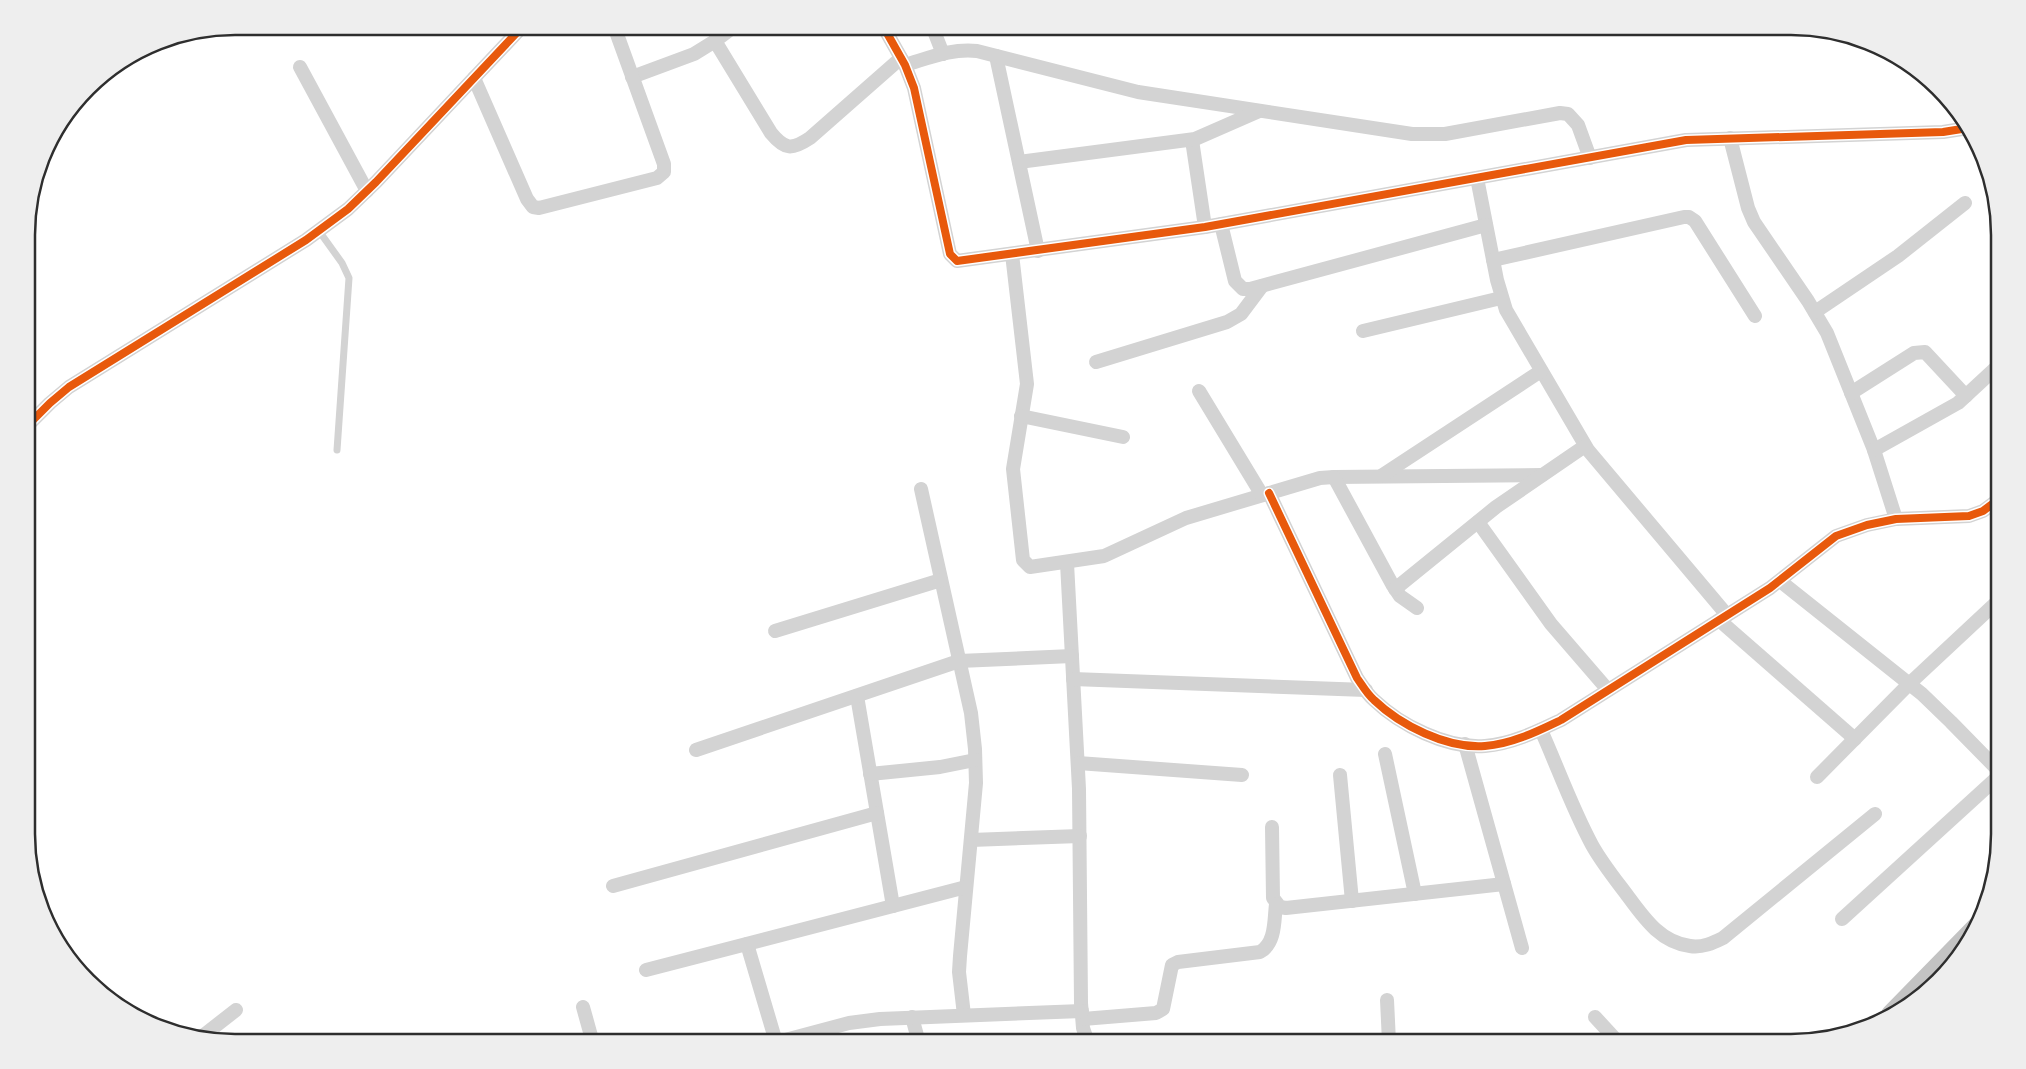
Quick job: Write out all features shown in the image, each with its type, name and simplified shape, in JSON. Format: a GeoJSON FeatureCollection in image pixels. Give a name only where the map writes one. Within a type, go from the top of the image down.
{"type":"FeatureCollection","features":[{"type":"Feature","properties":{"kind":"highway"},"geometry":{"type":"LineString","coordinates":[[1915,991],[1952,953]]}},
{"type":"Feature","properties":{"kind":"street"},"geometry":{"type":"LineString","coordinates":[[35,418],[50,403],[84,378],[319,231],[348,209],[515,35]]}},
{"type":"Feature","properties":{"kind":"street"},"geometry":{"type":"LineString","coordinates":[[474,78],[527,199],[533,207],[539,208],[657,178],[664,172],[664,164],[617,35]]}},
{"type":"Feature","properties":{"kind":"street"},"geometry":{"type":"LineString","coordinates":[[632,77],[694,54],[723,35]]}},
{"type":"Feature","properties":{"kind":"street"},"geometry":{"type":"LineString","coordinates":[[888,35],[903,61],[914,88],[950,254],[953,259],[962,261],[1205,227],[1686,140],[1943,132],[1960,129]]}},
{"type":"Feature","properties":{"kind":"street"},"geometry":{"type":"LineString","coordinates":[[936,35],[943,54]]}},
{"type":"Feature","properties":{"kind":"street"},"geometry":{"type":"LineString","coordinates":[[715,41],[770,134],[788,148],[799,146],[810,138],[903,61],[964,50],[996,56],[1138,92],[1427,135],[1444,134],[1560,113],[1568,114],[1574,118],[1578,125],[1590,158]]}},
{"type":"Feature","properties":{"kind":"street"},"geometry":{"type":"LineString","coordinates":[[996,56],[1038,251]]}},
{"type":"Feature","properties":{"kind":"street"},"geometry":{"type":"LineString","coordinates":[[300,67],[367,191]]}},
{"type":"Feature","properties":{"kind":"street"},"geometry":{"type":"LineString","coordinates":[[1019,162],[1192,140],[1260,111]]}},
{"type":"Feature","properties":{"kind":"street"},"geometry":{"type":"LineString","coordinates":[[1730,138],[1748,208],[1754,222],[1815,312],[1827,333],[1874,450],[1896,519]]}},
{"type":"Feature","properties":{"kind":"street"},"geometry":{"type":"LineString","coordinates":[[1192,140],[1205,227]]}},
{"type":"Feature","properties":{"kind":"street"},"geometry":{"type":"LineString","coordinates":[[1477,178],[1501,298],[1506,310],[1585,446],[1723,618],[1855,739]]}},
{"type":"Feature","properties":{"kind":"street"},"geometry":{"type":"LineString","coordinates":[[1815,312],[1898,256],[1966,202]]}},
{"type":"Feature","properties":{"kind":"street"},"geometry":{"type":"LineString","coordinates":[[1493,260],[1690,217],[1695,221],[1755,316]]}},
{"type":"Feature","properties":{"kind":"street"},"geometry":{"type":"LineString","coordinates":[[1221,224],[1235,281],[1243,289],[1262,286],[1486,225]]}},
{"type":"Feature","properties":{"kind":"street"},"geometry":{"type":"LineString","coordinates":[[1012,254],[1026,377],[1013,470],[1024,560],[1030,567],[1035,568],[1104,556],[1186,518],[1320,478],[1542,475]]}},
{"type":"Feature","properties":{"kind":"street"},"geometry":{"type":"LineString","coordinates":[[1096,362],[1234,319],[1241,314],[1262,286]]}},
{"type":"Feature","properties":{"kind":"street"},"geometry":{"type":"LineString","coordinates":[[1363,331],[1501,298]]}},
{"type":"Feature","properties":{"kind":"street"},"geometry":{"type":"LineString","coordinates":[[1851,393],[1914,353],[1925,352],[1966,396]]}},
{"type":"Feature","properties":{"kind":"street"},"geometry":{"type":"LineString","coordinates":[[1381,477],[1541,371]]}},
{"type":"Feature","properties":{"kind":"street"},"geometry":{"type":"LineString","coordinates":[[1874,450],[1941,414],[1966,396],[1991,373]]}},
{"type":"Feature","properties":{"kind":"street"},"geometry":{"type":"LineString","coordinates":[[1200,390],[1266,494],[1357,678],[1372,699],[1396,718],[1420,732],[1465,744],[1485,746],[1509,741],[1541,730],[1562,720],[1780,581],[1836,536],[1851,530],[1896,519],[1969,516],[1983,511],[1991,505]]}},
{"type":"Feature","properties":{"kind":"street"},"geometry":{"type":"LineString","coordinates":[[1021,416],[1122,436]]}},
{"type":"Feature","properties":{"kind":"street"},"geometry":{"type":"LineString","coordinates":[[1395,589],[1506,500],[1585,446]]}},
{"type":"Feature","properties":{"kind":"street"},"geometry":{"type":"LineString","coordinates":[[1334,477],[1395,589],[1400,596],[1417,608]]}},
{"type":"Feature","properties":{"kind":"street"},"geometry":{"type":"LineString","coordinates":[[921,489],[971,714],[975,760],[976,784],[959,972],[964,1015]]}},
{"type":"Feature","properties":{"kind":"street"},"geometry":{"type":"LineString","coordinates":[[1478,522],[1551,624],[1608,690]]}},
{"type":"Feature","properties":{"kind":"street"},"geometry":{"type":"LineString","coordinates":[[1067,563],[1078,763],[1082,1015],[1085,1034]]}},
{"type":"Feature","properties":{"kind":"street"},"geometry":{"type":"LineString","coordinates":[[776,631],[941,580]]}},
{"type":"Feature","properties":{"kind":"street"},"geometry":{"type":"LineString","coordinates":[[1780,581],[1909,684],[1947,717],[1991,761]]}},
{"type":"Feature","properties":{"kind":"street"},"geometry":{"type":"LineString","coordinates":[[1817,777],[1909,684],[1991,607]]}},
{"type":"Feature","properties":{"kind":"street"},"geometry":{"type":"LineString","coordinates":[[696,750],[959,661],[1072,656]]}},
{"type":"Feature","properties":{"kind":"street"},"geometry":{"type":"LineString","coordinates":[[1073,679],[1366,690]]}},
{"type":"Feature","properties":{"kind":"street"},"geometry":{"type":"LineString","coordinates":[[857,696],[893,906]]}},
{"type":"Feature","properties":{"kind":"street"},"geometry":{"type":"LineString","coordinates":[[1541,730],[1583,826],[1602,861],[1647,922],[1660,934],[1677,943],[1692,946],[1709,945],[1723,938],[1875,814]]}},
{"type":"Feature","properties":{"kind":"street"},"geometry":{"type":"LineString","coordinates":[[1465,744],[1522,948]]}},
{"type":"Feature","properties":{"kind":"street"},"geometry":{"type":"LineString","coordinates":[[1385,754],[1415,894]]}},
{"type":"Feature","properties":{"kind":"street"},"geometry":{"type":"LineString","coordinates":[[870,774],[940,767],[975,760]]}},
{"type":"Feature","properties":{"kind":"street"},"geometry":{"type":"LineString","coordinates":[[1078,763],[1242,775]]}},
{"type":"Feature","properties":{"kind":"street"},"geometry":{"type":"LineString","coordinates":[[1842,919],[1991,773]]}},
{"type":"Feature","properties":{"kind":"street"},"geometry":{"type":"LineString","coordinates":[[1340,775],[1352,901]]}},
{"type":"Feature","properties":{"kind":"street"},"geometry":{"type":"LineString","coordinates":[[613,886],[877,813]]}},
{"type":"Feature","properties":{"kind":"street"},"geometry":{"type":"LineString","coordinates":[[1272,827],[1273,898],[1280,907],[1286,908],[1504,884]]}},
{"type":"Feature","properties":{"kind":"street"},"geometry":{"type":"LineString","coordinates":[[971,840],[1080,836]]}},
{"type":"Feature","properties":{"kind":"street"},"geometry":{"type":"LineString","coordinates":[[646,970],[966,887]]}},
{"type":"Feature","properties":{"kind":"street"},"geometry":{"type":"LineString","coordinates":[[808,1034],[865,1020],[912,1017],[1156,1013],[1163,1009],[1172,965],[1178,962],[1260,952],[1267,948],[1271,940],[1276,904]]}},
{"type":"Feature","properties":{"kind":"street"},"geometry":{"type":"LineString","coordinates":[[747,944],[773,1034]]}},
{"type":"Feature","properties":{"kind":"street"},"geometry":{"type":"LineString","coordinates":[[1387,1000],[1389,1034]]}},
{"type":"Feature","properties":{"kind":"street"},"geometry":{"type":"LineString","coordinates":[[583,1007],[590,1034]]}},
{"type":"Feature","properties":{"kind":"street"},"geometry":{"type":"LineString","coordinates":[[209,1032],[236,1010]]}},
{"type":"Feature","properties":{"kind":"street"},"geometry":{"type":"LineString","coordinates":[[1595,1016],[1611,1034]]}},
{"type":"Feature","properties":{"kind":"street"},"geometry":{"type":"LineString","coordinates":[[912,1017],[917,1034]]}},
{"type":"Feature","properties":{"kind":"lane"},"geometry":{"type":"LineString","coordinates":[[319,231],[342,263],[349,278],[337,450]]}},
{"type":"Feature","properties":{"kind":"cycle path"},"geometry":{"type":"LineString","coordinates":[[35,418],[69,387],[306,240],[348,209],[376,182],[515,35]]}},
{"type":"Feature","properties":{"kind":"cycle path"},"geometry":{"type":"LineString","coordinates":[[888,35],[905,65],[914,88],[950,254],[957,261],[1205,227],[1686,140],[1943,132],[1960,129]]}},
{"type":"Feature","properties":{"kind":"cycle path"},"geometry":{"type":"LineString","coordinates":[[1269,493],[1357,678],[1371,698],[1397,718],[1425,734],[1455,744],[1470,746],[1505,743],[1561,720],[1770,588],[1836,536],[1867,525],[1896,519],[1969,516],[1983,511],[1991,505]]}}]}
